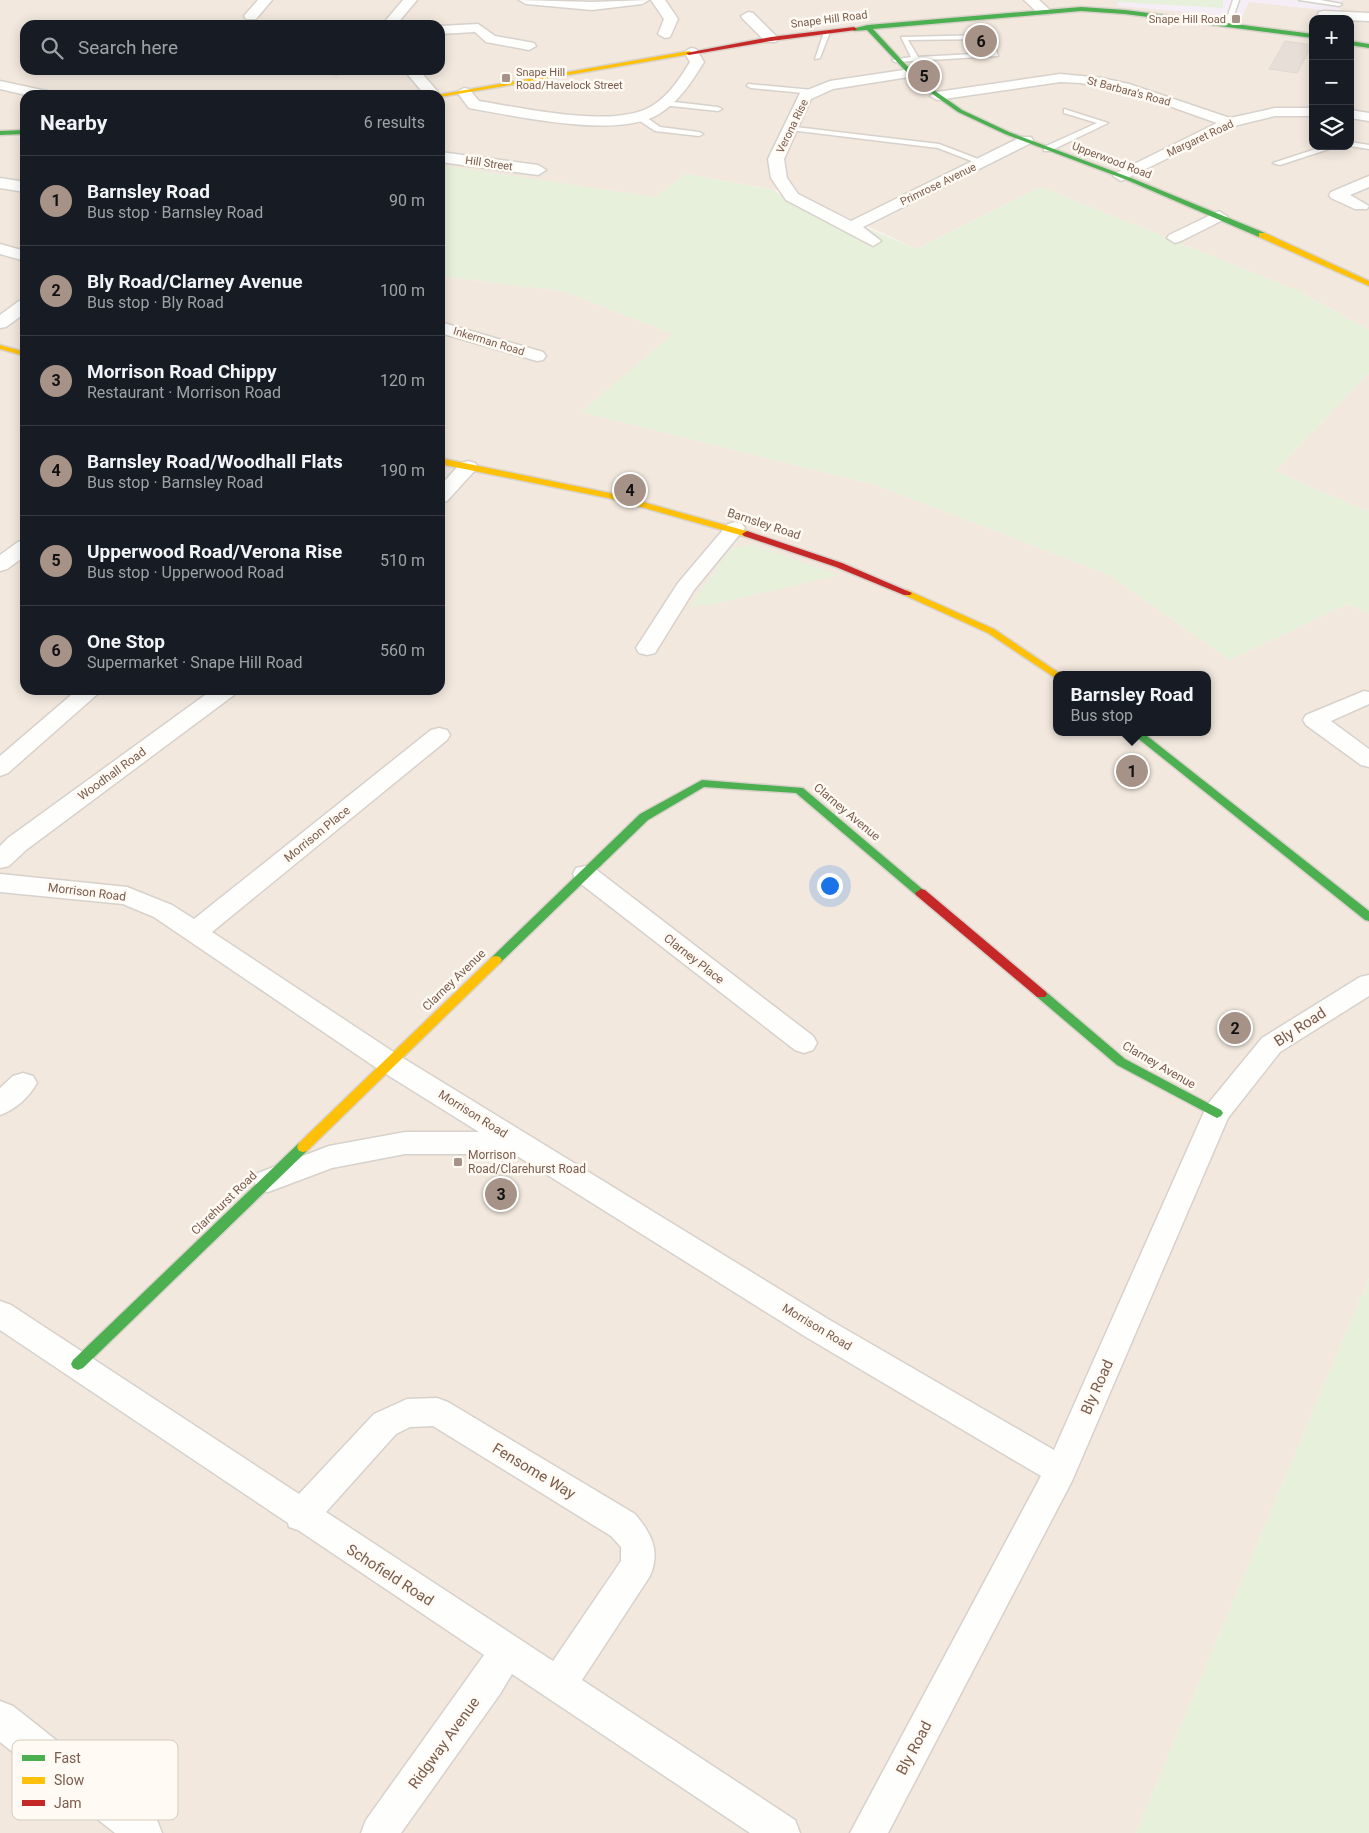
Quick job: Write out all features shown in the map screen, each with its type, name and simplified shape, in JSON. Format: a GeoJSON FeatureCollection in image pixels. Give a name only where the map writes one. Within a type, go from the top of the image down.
{"type":"FeatureCollection","features":[{"type":"Feature","properties":{"kind":"street"},"geometry":{"type":"LineString","coordinates":[[393,20],[410,0]]}},
{"type":"Feature","properties":{"kind":"street"},"geometry":{"type":"LineString","coordinates":[[526,0],[592,6],[637,0]]}},
{"type":"Feature","properties":{"kind":"street"},"geometry":{"type":"LineString","coordinates":[[658,0],[671,19],[663,29]]}},
{"type":"Feature","properties":{"kind":"street"},"geometry":{"type":"LineString","coordinates":[[1030,0],[1044,11]]}},
{"type":"Feature","properties":{"kind":"street"},"geometry":{"type":"LineString","coordinates":[[251,16],[259,1]]}},
{"type":"Feature","properties":{"kind":"street","name":"Snape Hill Road"},"geometry":{"type":"LineString","coordinates":[[445,95],[771,39],[868,27],[1044,11],[1102,10],[1309,35]]}},
{"type":"Feature","properties":{"kind":"street"},"geometry":{"type":"LineString","coordinates":[[748,16],[771,39]]}},
{"type":"Feature","properties":{"kind":"street"},"geometry":{"type":"LineString","coordinates":[[1354,16],[1369,17]]}},
{"type":"Feature","properties":{"kind":"street","name":"Upperwood Road"},"geometry":{"type":"LineString","coordinates":[[868,27],[895,60],[913,66],[937,96],[990,126],[1220,216],[1369,284]]}},
{"type":"Feature","properties":{"kind":"street"},"geometry":{"type":"LineString","coordinates":[[445,30],[478,28],[491,40],[529,46]]}},
{"type":"Feature","properties":{"kind":"street"},"geometry":{"type":"LineString","coordinates":[[1354,44],[1369,46]]}},
{"type":"Feature","properties":{"kind":"street"},"geometry":{"type":"LineString","coordinates":[[464,92],[474,105],[525,113],[589,120],[640,117],[650,114],[677,92],[697,62],[691,52]]}},
{"type":"Feature","properties":{"kind":"street","name":"Verona Rise"},"geometry":{"type":"LineString","coordinates":[[872,241],[851,227],[792,197],[779,178],[776,158],[804,96],[830,85],[913,66]]}},
{"type":"Feature","properties":{"kind":"street"},"geometry":{"type":"LineString","coordinates":[[415,75],[429,90]]}},
{"type":"Feature","properties":{"kind":"street","name":"St Barbara's Road"},"geometry":{"type":"LineString","coordinates":[[937,96],[1060,78],[1077,78],[1103,83],[1176,103],[1229,123]]}},
{"type":"Feature","properties":{"kind":"street"},"geometry":{"type":"LineString","coordinates":[[0,85],[23,90]]}},
{"type":"Feature","properties":{"kind":"street","name":"Margaret Road"},"geometry":{"type":"LineString","coordinates":[[1121,176],[1229,123],[1275,112],[1309,112]]}},
{"type":"Feature","properties":{"kind":"street"},"geometry":{"type":"LineString","coordinates":[[1354,115],[1369,117]]}},
{"type":"Feature","properties":{"kind":"street"},"geometry":{"type":"LineString","coordinates":[[0,133],[20,132]]}},
{"type":"Feature","properties":{"kind":"street","name":"Primrose Avenue"},"geometry":{"type":"LineString","coordinates":[[851,227],[1026,140]]}},
{"type":"Feature","properties":{"kind":"street","name":"Hill Street"},"geometry":{"type":"LineString","coordinates":[[445,158],[538,170]]}},
{"type":"Feature","properties":{"kind":"street"},"geometry":{"type":"LineString","coordinates":[[1361,206],[1337,195],[1369,181]]}},
{"type":"Feature","properties":{"kind":"street"},"geometry":{"type":"LineString","coordinates":[[0,182],[20,186]]}},
{"type":"Feature","properties":{"kind":"street"},"geometry":{"type":"LineString","coordinates":[[1175,238],[1220,216]]}},
{"type":"Feature","properties":{"kind":"street"},"geometry":{"type":"LineString","coordinates":[[0,249],[20,255]]}},
{"type":"Feature","properties":{"kind":"street"},"geometry":{"type":"LineString","coordinates":[[0,324],[20,309]]}},
{"type":"Feature","properties":{"kind":"street","name":"Inkerman Road"},"geometry":{"type":"LineString","coordinates":[[445,328],[537,356]]}},
{"type":"Feature","properties":{"kind":"street"},"geometry":{"type":"LineString","coordinates":[[0,347],[20,353]]}},
{"type":"Feature","properties":{"kind":"street","name":"Barnsley Road"},"geometry":{"type":"LineString","coordinates":[[445,462],[619,498],[735,528],[862,573],[970,621],[992,632],[1053,672]]}},
{"type":"Feature","properties":{"kind":"street"},"geometry":{"type":"LineString","coordinates":[[445,492],[468,467]]}},
{"type":"Feature","properties":{"kind":"street"},"geometry":{"type":"LineString","coordinates":[[646,648],[685,587],[735,528]]}},
{"type":"Feature","properties":{"kind":"street"},"geometry":{"type":"LineString","coordinates":[[0,565],[20,550]]}},
{"type":"Feature","properties":{"kind":"street"},"geometry":{"type":"LineString","coordinates":[[0,768],[85,695]]}},
{"type":"Feature","properties":{"kind":"street","name":"Woodhall Road"},"geometry":{"type":"LineString","coordinates":[[0,860],[17,844],[219,695]]}},
{"type":"Feature","properties":{"kind":"street"},"geometry":{"type":"LineString","coordinates":[[1364,698],[1314,720],[1369,760]]}},
{"type":"Feature","properties":{"kind":"street","name":"Morrison Place"},"geometry":{"type":"LineString","coordinates":[[196,932],[439,735]]}},
{"type":"Feature","properties":{"kind":"street"},"geometry":{"type":"LineString","coordinates":[[1140,736],[1369,917]]}},
{"type":"Feature","properties":{"kind":"street","name":"Clarney Avenue"},"geometry":{"type":"LineString","coordinates":[[388,1062],[644,817],[702,783],[799,790],[1121,1062],[1217,1113]]}},
{"type":"Feature","properties":{"kind":"street","name":"Clarney Place"},"geometry":{"type":"LineString","coordinates":[[585,874],[804,1043]]}},
{"type":"Feature","properties":{"kind":"street","name":"Morrison Road"},"geometry":{"type":"LineString","coordinates":[[0,883],[127,896],[163,911],[388,1062],[818,1328],[1061,1471]]}},
{"type":"Feature","properties":{"kind":"street","name":"Bly Road"},"geometry":{"type":"LineString","coordinates":[[868,1833],[1061,1471],[1217,1113],[1271,1044],[1369,984]]}},
{"type":"Feature","properties":{"kind":"street","name":"Clarehurst Road"},"geometry":{"type":"LineString","coordinates":[[78,1364],[388,1062]]}},
{"type":"Feature","properties":{"kind":"street"},"geometry":{"type":"LineString","coordinates":[[0,1104],[23,1083]]}},
{"type":"Feature","properties":{"kind":"street"},"geometry":{"type":"LineString","coordinates":[[266,1182],[330,1157],[405,1143],[520,1143]]}},
{"type":"Feature","properties":{"kind":"street","name":"Schofield Road"},"geometry":{"type":"LineString","coordinates":[[0,1314],[78,1364],[301,1516],[782,1833]]}},
{"type":"Feature","properties":{"kind":"street","name":"Fensome Way"},"geometry":{"type":"LineString","coordinates":[[301,1516],[385,1424],[406,1413],[437,1412],[623,1525],[636,1542],[638,1565],[558,1685]]}},
{"type":"Feature","properties":{"kind":"street","name":"Ridgway Avenue"},"geometry":{"type":"LineString","coordinates":[[379,1833],[488,1682],[506,1651]]}},
{"type":"Feature","properties":{"kind":"street"},"geometry":{"type":"LineString","coordinates":[[0,1718],[28,1740]]}},
{"type":"Feature","properties":{"kind":"street"},"geometry":{"type":"LineString","coordinates":[[128,1820],[144,1833]]}},
{"type":"Feature","properties":{"kind":"lane"},"geometry":{"type":"LineString","coordinates":[[1228,24],[1236,0]]}},
{"type":"Feature","properties":{"kind":"lane"},"geometry":{"type":"LineString","coordinates":[[1302,0],[1339,4]]}},
{"type":"Feature","properties":{"kind":"lane"},"geometry":{"type":"LineString","coordinates":[[817,58],[827,32]]}},
{"type":"Feature","properties":{"kind":"lane"},"geometry":{"type":"LineString","coordinates":[[989,37],[996,55],[950,58],[913,66],[903,38],[989,37]]}},
{"type":"Feature","properties":{"kind":"lane"},"geometry":{"type":"LineString","coordinates":[[751,86],[813,92]]}},
{"type":"Feature","properties":{"kind":"lane"},"geometry":{"type":"LineString","coordinates":[[665,102],[718,109]]}},
{"type":"Feature","properties":{"kind":"lane"},"geometry":{"type":"LineString","coordinates":[[1048,149],[1104,123],[1067,111]]}},
{"type":"Feature","properties":{"kind":"lane"},"geometry":{"type":"LineString","coordinates":[[640,117],[658,129],[699,134]]}},
{"type":"Feature","properties":{"kind":"lane"},"geometry":{"type":"LineString","coordinates":[[790,128],[939,146],[982,162]]}},
{"type":"Feature","properties":{"kind":"lane"},"geometry":{"type":"LineString","coordinates":[[1354,144],[1369,146]]}},
{"type":"Feature","properties":{"kind":"lane"},"geometry":{"type":"LineString","coordinates":[[1277,163],[1321,150]]}},
{"type":"Feature","properties":{"kind":"shaded area"},"geometry":{"type":"Polygon","coordinates":[[[0,0],[1369,0],[1369,330],[1301,292],[1041,187],[917,249],[797,194],[686,174],[655,197],[445,167],[445,90],[20,90],[20,136],[16,137],[20,137],[20,695],[445,695],[445,277],[563,291],[673,334],[582,412],[876,485],[1109,575],[1230,660],[1348,604],[1369,614],[1369,1278],[1136,1833],[0,1833],[0,0]]]}},
{"type":"Feature","properties":{"kind":"shaded area"},"geometry":{"type":"Polygon","coordinates":[[[1117,0],[1342,0],[1339,12],[1249,2],[1242,17],[1118,6],[1117,0]]]}},
{"type":"Feature","properties":{"kind":"shaded area"},"geometry":{"type":"Polygon","coordinates":[[[1369,373],[1369,512],[1275,471],[1369,373]]]}},
{"type":"Feature","properties":{"kind":"green space"},"geometry":{"type":"Polygon","coordinates":[[[1117,0],[1223,0],[1223,8],[1117,2],[1117,0]]]}},
{"type":"Feature","properties":{"kind":"green space"},"geometry":{"type":"Polygon","coordinates":[[[445,166],[655,197],[686,174],[774,190],[790,202],[857,231],[867,228],[917,249],[1041,187],[1297,290],[1369,330],[1369,373],[1275,471],[1369,512],[1369,614],[1348,604],[1230,660],[1109,575],[876,485],[581,412],[673,334],[563,291],[445,277],[445,166]]]}},
{"type":"Feature","properties":{"kind":"green space"},"geometry":{"type":"Polygon","coordinates":[[[754,545],[839,575],[715,604],[689,607],[730,550],[740,546],[754,545]]]}},
{"type":"Feature","properties":{"kind":"green space"},"geometry":{"type":"Polygon","coordinates":[[[1369,1278],[1369,1833],[1136,1833],[1369,1278]]]}},
{"type":"Feature","properties":{"kind":"building"},"geometry":{"type":"Polygon","coordinates":[[[1285,41],[1309,45],[1309,51],[1297,73],[1269,69],[1285,41]]]}},
{"type":"Feature","properties":{"kind":"traffic: fast"},"geometry":{"type":"LineString","coordinates":[[854,29],[1081,9],[1125,12],[1309,35]]}},
{"type":"Feature","properties":{"kind":"traffic: fast"},"geometry":{"type":"LineString","coordinates":[[868,27],[919,82],[960,111],[1007,133],[1129,179],[1262,235]]}},
{"type":"Feature","properties":{"kind":"traffic: fast"},"geometry":{"type":"LineString","coordinates":[[1354,44],[1369,46]]}},
{"type":"Feature","properties":{"kind":"traffic: fast"},"geometry":{"type":"LineString","coordinates":[[0,133],[20,132]]}},
{"type":"Feature","properties":{"kind":"traffic: fast"},"geometry":{"type":"LineString","coordinates":[[1140,736],[1369,917]]}},
{"type":"Feature","properties":{"kind":"traffic: fast"},"geometry":{"type":"LineString","coordinates":[[496,960],[644,817],[702,783],[799,790],[921,893]]}},
{"type":"Feature","properties":{"kind":"traffic: fast"},"geometry":{"type":"LineString","coordinates":[[1041,994],[1121,1062],[1217,1113]]}},
{"type":"Feature","properties":{"kind":"traffic: fast"},"geometry":{"type":"LineString","coordinates":[[78,1364],[303,1147]]}},
{"type":"Feature","properties":{"kind":"traffic: slow"},"geometry":{"type":"LineString","coordinates":[[445,94],[689,53]]}},
{"type":"Feature","properties":{"kind":"traffic: slow"},"geometry":{"type":"LineString","coordinates":[[1262,235],[1369,284]]}},
{"type":"Feature","properties":{"kind":"traffic: slow"},"geometry":{"type":"LineString","coordinates":[[0,347],[20,353]]}},
{"type":"Feature","properties":{"kind":"traffic: slow"},"geometry":{"type":"LineString","coordinates":[[445,462],[614,497],[747,534]]}},
{"type":"Feature","properties":{"kind":"traffic: slow"},"geometry":{"type":"LineString","coordinates":[[907,593],[991,631],[1053,672]]}},
{"type":"Feature","properties":{"kind":"traffic: slow"},"geometry":{"type":"LineString","coordinates":[[303,1147],[496,960]]}},
{"type":"Feature","properties":{"kind":"traffic: jam"},"geometry":{"type":"LineString","coordinates":[[689,53],[771,39],[854,29]]}},
{"type":"Feature","properties":{"kind":"traffic: jam"},"geometry":{"type":"LineString","coordinates":[[747,534],[839,565],[907,593]]}},
{"type":"Feature","properties":{"kind":"traffic: jam"},"geometry":{"type":"LineString","coordinates":[[921,893],[1041,994]]}},
{"type":"Feature","properties":{"kind":"place","name":"Snape Hill Road"},"geometry":{"type":"Point","coordinates":[1236,19]}},
{"type":"Feature","properties":{"kind":"place","name":"One Stop"},"geometry":{"type":"Point","coordinates":[981,41]}},
{"type":"Feature","properties":{"kind":"place","name":"Upperwood Road/Verona Rise"},"geometry":{"type":"Point","coordinates":[924,76]}},
{"type":"Feature","properties":{"kind":"place","name":"Snape Hill Road/Havelock Street"},"geometry":{"type":"Point","coordinates":[506,78]}},
{"type":"Feature","properties":{"kind":"place","name":"Barnsley Road/Woodhall Flats"},"geometry":{"type":"Point","coordinates":[630,490]}},
{"type":"Feature","properties":{"kind":"place","name":"Barnsley Road"},"geometry":{"type":"Point","coordinates":[1132,771]}},
{"type":"Feature","properties":{"kind":"place","name":"Bly Road/Clarney Avenue"},"geometry":{"type":"Point","coordinates":[1235,1028]}},
{"type":"Feature","properties":{"kind":"place","name":"Morrison Road/Clarehurst Road"},"geometry":{"type":"Point","coordinates":[458,1162]}},
{"type":"Feature","properties":{"kind":"place","name":"Morrison Road Chippy"},"geometry":{"type":"Point","coordinates":[501,1194]}}]}
